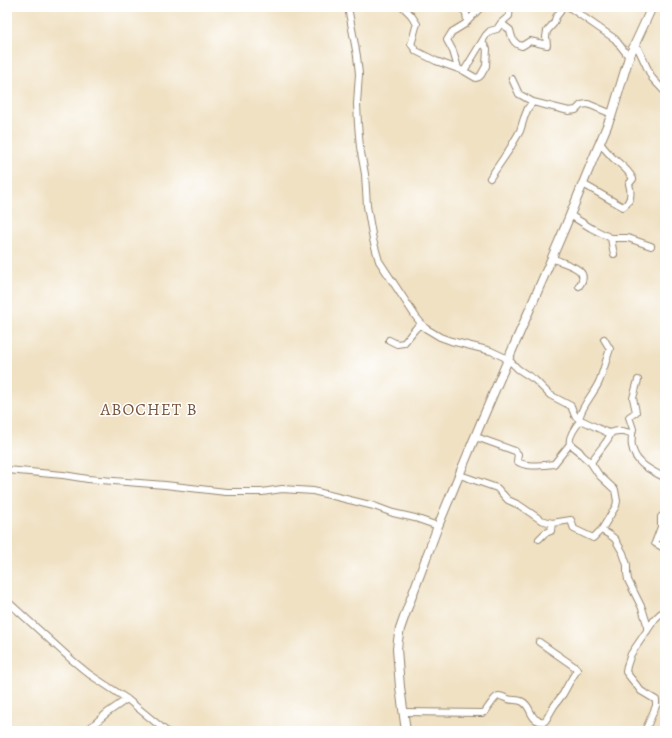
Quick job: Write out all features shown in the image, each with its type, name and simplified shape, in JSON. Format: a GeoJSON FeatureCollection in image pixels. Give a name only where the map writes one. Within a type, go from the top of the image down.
{"type":"FeatureCollection","features":[{"type":"Feature","properties":{"kind":"main road"},"geometry":{"type":"LineString","coordinates":[[406,731],[397,649],[406,612],[438,526],[612,114],[629,57],[652,7]]}},
{"type":"Feature","properties":{"kind":"street"},"geometry":{"type":"LineString","coordinates":[[348,7],[359,74],[357,104],[358,124],[367,206],[373,240],[379,261],[416,317],[425,328],[440,337],[450,341],[491,351],[508,359],[518,369],[535,380],[550,394],[571,406],[575,416],[580,420],[606,432],[611,433],[614,431],[621,431],[632,434]]}},
{"type":"Feature","properties":{"kind":"street"},"geometry":{"type":"LineString","coordinates":[[403,7],[417,24],[411,44],[416,51],[436,61],[464,70],[475,77],[478,77],[481,75],[486,66],[487,49],[482,42]]}},
{"type":"Feature","properties":{"kind":"street"},"geometry":{"type":"LineString","coordinates":[[461,7],[466,13],[467,21]]}},
{"type":"Feature","properties":{"kind":"street"},"geometry":{"type":"LineString","coordinates":[[458,68],[453,51],[447,40],[452,32],[467,21],[481,7]]}},
{"type":"Feature","properties":{"kind":"street"},"geometry":{"type":"LineString","coordinates":[[464,70],[486,34],[497,29],[509,16],[510,7]]}},
{"type":"Feature","properties":{"kind":"street"},"geometry":{"type":"LineString","coordinates":[[501,24],[510,30],[512,40],[518,45],[522,46],[530,41],[547,45],[547,31],[554,23],[561,7]]}},
{"type":"Feature","properties":{"kind":"street"},"geometry":{"type":"LineString","coordinates":[[569,7],[615,39],[629,57]]}},
{"type":"Feature","properties":{"kind":"street"},"geometry":{"type":"LineString","coordinates":[[636,44],[652,78],[665,92]]}},
{"type":"Feature","properties":{"kind":"street"},"geometry":{"type":"LineString","coordinates":[[512,79],[518,94],[533,102],[569,111],[576,110],[581,105],[588,104],[612,114]]}},
{"type":"Feature","properties":{"kind":"street"},"geometry":{"type":"LineString","coordinates":[[490,178],[509,150],[520,130],[528,108],[533,102]]}},
{"type":"Feature","properties":{"kind":"street"},"geometry":{"type":"LineString","coordinates":[[583,184],[623,207],[630,200],[631,190],[629,184],[633,180],[630,174],[600,143]]}},
{"type":"Feature","properties":{"kind":"street"},"geometry":{"type":"LineString","coordinates":[[570,215],[590,228],[611,238],[628,238],[652,246]]}},
{"type":"Feature","properties":{"kind":"street"},"geometry":{"type":"LineString","coordinates":[[611,238],[614,254]]}},
{"type":"Feature","properties":{"kind":"street"},"geometry":{"type":"LineString","coordinates":[[552,258],[579,270],[583,276],[579,286]]}},
{"type":"Feature","properties":{"kind":"street"},"geometry":{"type":"LineString","coordinates":[[389,340],[397,344],[404,343],[416,328],[422,324]]}},
{"type":"Feature","properties":{"kind":"street"},"geometry":{"type":"LineString","coordinates":[[474,439],[479,438],[512,450],[518,454],[517,461],[519,463],[533,465],[554,464],[570,444],[570,437],[580,420],[581,411],[599,382],[610,349],[604,339]]}},
{"type":"Feature","properties":{"kind":"street"},"geometry":{"type":"LineString","coordinates":[[638,380],[634,398],[636,412],[629,417],[633,429],[632,447],[638,461],[645,467],[665,478]]}},
{"type":"Feature","properties":{"kind":"street"},"geometry":{"type":"LineString","coordinates":[[591,463],[611,433]]}},
{"type":"Feature","properties":{"kind":"street"},"geometry":{"type":"LineString","coordinates":[[460,475],[496,488],[508,500],[519,505],[541,520],[552,523],[572,520],[574,529],[593,538],[602,529],[614,511],[617,501],[615,490],[599,475],[591,463],[570,444]]}},
{"type":"Feature","properties":{"kind":"street"},"geometry":{"type":"LineString","coordinates":[[7,470],[226,492],[262,492],[282,489],[314,491],[369,505],[438,526]]}},
{"type":"Feature","properties":{"kind":"street"},"geometry":{"type":"LineString","coordinates":[[665,514],[661,517],[663,528],[655,543],[662,547],[663,546],[665,549]]}},
{"type":"Feature","properties":{"kind":"street"},"geometry":{"type":"LineString","coordinates":[[539,539],[545,533],[551,531],[552,523]]}},
{"type":"Feature","properties":{"kind":"street"},"geometry":{"type":"LineString","coordinates":[[602,529],[603,532],[615,539],[623,553],[627,565],[628,580],[642,608],[647,624],[647,631]]}},
{"type":"Feature","properties":{"kind":"street"},"geometry":{"type":"LineString","coordinates":[[7,601],[89,674],[127,699],[166,731]]}},
{"type":"Feature","properties":{"kind":"street"},"geometry":{"type":"LineString","coordinates":[[646,731],[656,706],[656,700],[637,688],[626,672],[631,654],[660,614],[665,611]]}},
{"type":"Feature","properties":{"kind":"street"},"geometry":{"type":"LineString","coordinates":[[403,712],[482,713],[485,712],[496,697],[500,696],[522,702],[525,704],[534,719],[539,722],[545,721],[578,670],[539,642]]}},
{"type":"Feature","properties":{"kind":"street"},"geometry":{"type":"LineString","coordinates":[[86,731],[106,713],[127,699]]}},
{"type":"Feature","properties":{"kind":"district","name":"ABOCHET B"},"geometry":{"type":"Point","coordinates":[149,409]}}]}
